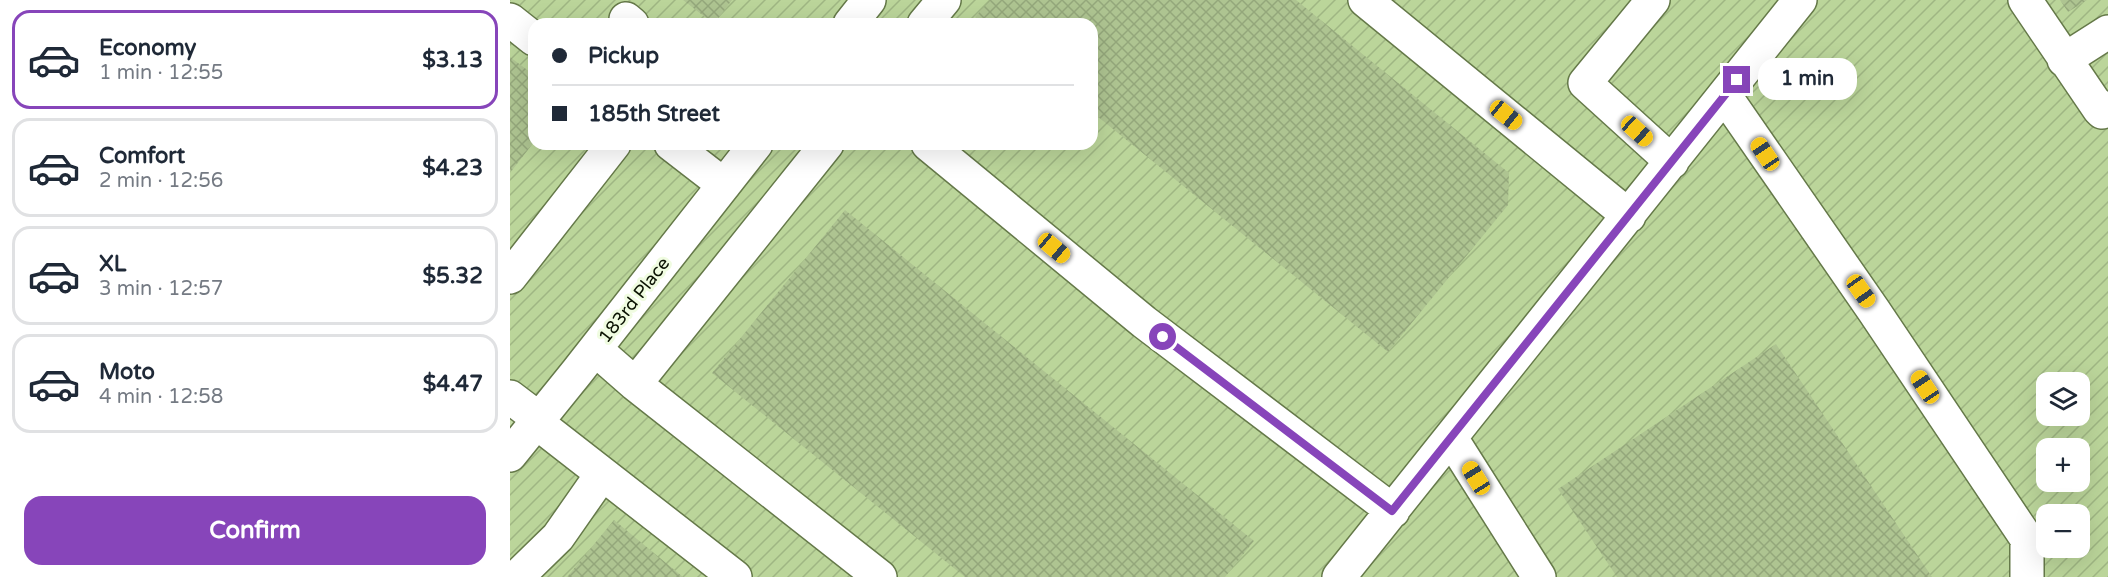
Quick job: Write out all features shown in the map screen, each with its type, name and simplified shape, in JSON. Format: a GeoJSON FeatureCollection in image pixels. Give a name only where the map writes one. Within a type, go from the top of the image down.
{"type":"FeatureCollection","features":[{"type":"Feature","properties":{"kind":"street"},"geometry":{"type":"LineString","coordinates":[[855,18],[869,0]]}},
{"type":"Feature","properties":{"kind":"street"},"geometry":{"type":"LineString","coordinates":[[929,18],[944,0]]}},
{"type":"Feature","properties":{"kind":"street"},"geometry":{"type":"LineString","coordinates":[[1365,0],[1629,216]]}},
{"type":"Feature","properties":{"kind":"street"},"geometry":{"type":"LineString","coordinates":[[1653,0],[1586,83],[1672,162]]}},
{"type":"Feature","properties":{"kind":"street"},"geometry":{"type":"LineString","coordinates":[[1339,577],[1800,0]]}},
{"type":"Feature","properties":{"kind":"street"},"geometry":{"type":"LineString","coordinates":[[2025,0],[2099,109],[2102,112],[2108,108]]}},
{"type":"Feature","properties":{"kind":"street"},"geometry":{"type":"LineString","coordinates":[[510,20],[528,34]]}},
{"type":"Feature","properties":{"kind":"street"},"geometry":{"type":"LineString","coordinates":[[2064,60],[2108,32]]}},
{"type":"Feature","properties":{"kind":"street"},"geometry":{"type":"LineString","coordinates":[[1725,96],[1874,311],[2027,539],[2027,577]]}},
{"type":"Feature","properties":{"kind":"street"},"geometry":{"type":"LineString","coordinates":[[510,277],[609,150]]}},
{"type":"Feature","properties":{"kind":"street"},"geometry":{"type":"LineString","coordinates":[[679,150],[724,185]]}},
{"type":"Feature","properties":{"kind":"street","name":"183rd Place"},"geometry":{"type":"LineString","coordinates":[[510,454],[751,150]]}},
{"type":"Feature","properties":{"kind":"street"},"geometry":{"type":"LineString","coordinates":[[635,384],[822,150]]}},
{"type":"Feature","properties":{"kind":"street"},"geometry":{"type":"LineString","coordinates":[[935,150],[1144,322],[1392,511]]}},
{"type":"Feature","properties":{"kind":"street"},"geometry":{"type":"LineString","coordinates":[[595,349],[635,384],[880,577]]}},
{"type":"Feature","properties":{"kind":"street"},"geometry":{"type":"LineString","coordinates":[[510,396],[602,474],[735,577]]}},
{"type":"Feature","properties":{"kind":"street"},"geometry":{"type":"LineString","coordinates":[[1451,438],[1539,577]]}},
{"type":"Feature","properties":{"kind":"street"},"geometry":{"type":"LineString","coordinates":[[517,577],[558,537],[602,474]]}},
{"type":"Feature","properties":{"kind":"shaded area"},"geometry":{"type":"Polygon","coordinates":[[[510,0],[2108,0],[2108,577],[510,577],[510,443],[527,423],[510,411],[510,0]]]}},
{"type":"Feature","properties":{"kind":"building"},"geometry":{"type":"Polygon","coordinates":[[[683,0],[732,0],[718,18],[706,18],[683,0]]]}},
{"type":"Feature","properties":{"kind":"building"},"geometry":{"type":"Polygon","coordinates":[[[990,0],[1296,0],[1509,173],[1508,205],[1388,352],[1098,117],[1098,18],[975,17],[990,0]]]}},
{"type":"Feature","properties":{"kind":"building"},"geometry":{"type":"Polygon","coordinates":[[[2060,0],[2087,0],[2068,12],[2060,0]]]}},
{"type":"Feature","properties":{"kind":"building"},"geometry":{"type":"Polygon","coordinates":[[[510,57],[528,70],[528,150],[510,173],[510,57]]]}},
{"type":"Feature","properties":{"kind":"building"},"geometry":{"type":"Polygon","coordinates":[[[845,210],[1254,541],[1225,577],[965,577],[712,373],[845,210]]]}},
{"type":"Feature","properties":{"kind":"building"},"geometry":{"type":"Polygon","coordinates":[[[1776,344],[1932,577],[1617,577],[1558,489],[1776,344]]]}},
{"type":"Feature","properties":{"kind":"building"},"geometry":{"type":"Polygon","coordinates":[[[614,520],[683,577],[567,577],[614,520]]]}},
{"type":"Feature","properties":{"kind":"route"},"geometry":{"type":"LineString","coordinates":[[1163,337],[1392,511],[1737,80]]}}]}
